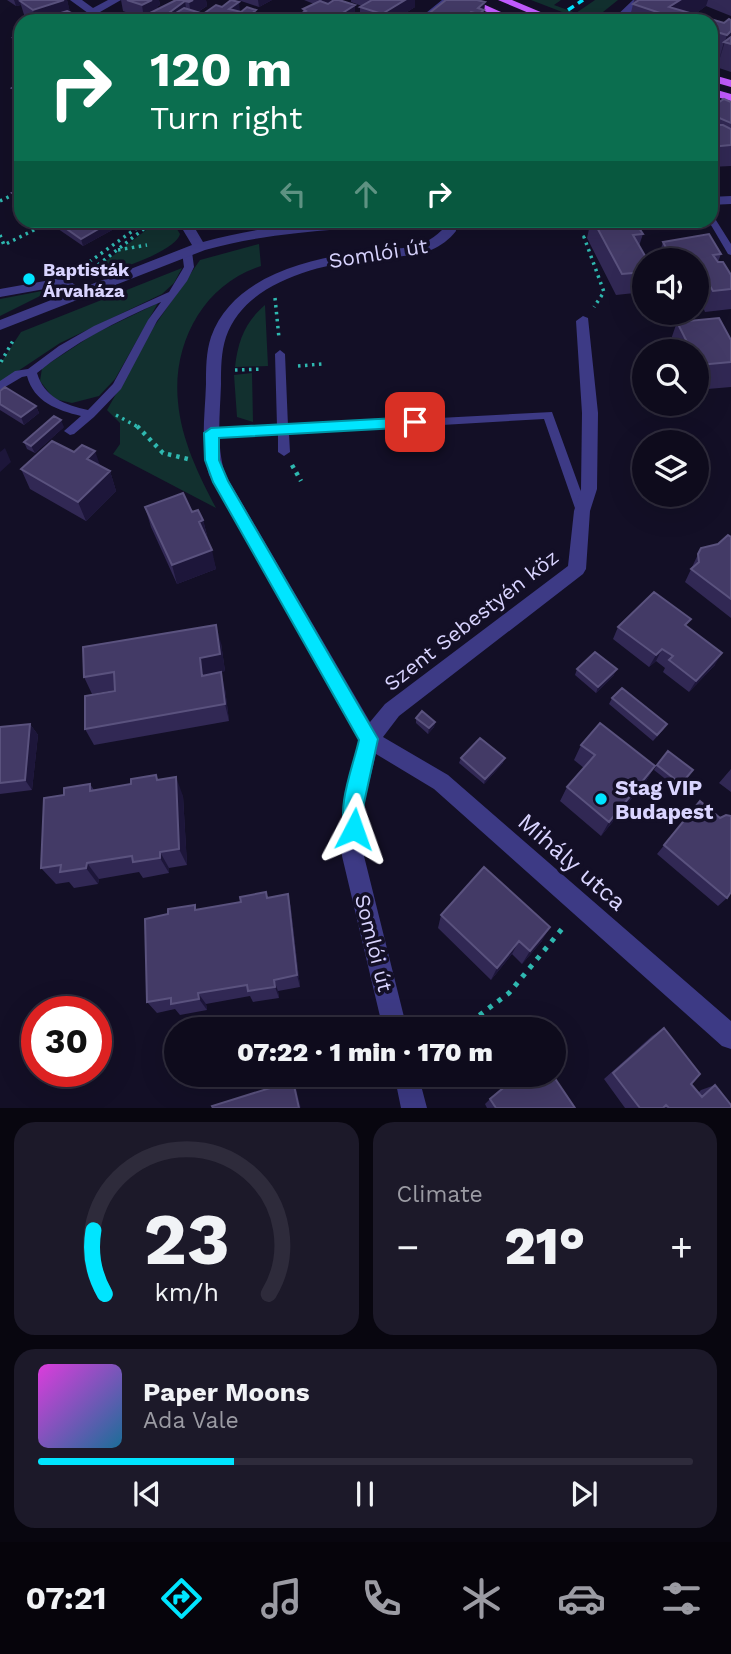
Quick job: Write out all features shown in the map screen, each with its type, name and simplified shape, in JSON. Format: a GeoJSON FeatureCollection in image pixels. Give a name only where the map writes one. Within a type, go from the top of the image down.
{"type":"FeatureCollection","features":[{"type":"Feature","properties":{"kind":"main road"},"geometry":{"type":"LineString","coordinates":[[465,0],[499,14]]}},
{"type":"Feature","properties":{"kind":"main road"},"geometry":{"type":"LineString","coordinates":[[503,0],[539,14]]}},
{"type":"Feature","properties":{"kind":"street"},"geometry":{"type":"LineString","coordinates":[[75,0],[96,14]]}},
{"type":"Feature","properties":{"kind":"street"},"geometry":{"type":"LineString","coordinates":[[93,12],[116,0]]}},
{"type":"Feature","properties":{"kind":"street"},"geometry":{"type":"LineString","coordinates":[[430,14],[448,0]]}},
{"type":"Feature","properties":{"kind":"street"},"geometry":{"type":"LineString","coordinates":[[624,14],[639,0]]}},
{"type":"Feature","properties":{"kind":"street"},"geometry":{"type":"LineString","coordinates":[[186,228],[193,250]]}},
{"type":"Feature","properties":{"kind":"street"},"geometry":{"type":"LineString","coordinates":[[0,325],[193,250],[265,231],[308,228]]}},
{"type":"Feature","properties":{"kind":"street","name":"Somlói út"},"geometry":{"type":"LineString","coordinates":[[392,1017],[353,856],[354,803],[369,739],[224,489],[212,460],[211,433],[218,341],[226,323],[243,304],[274,281],[314,264],[338,258],[422,250],[435,245],[449,232],[449,228]]}},
{"type":"Feature","properties":{"kind":"street"},"geometry":{"type":"LineString","coordinates":[[0,293],[56,283],[65,284],[78,293]]}},
{"type":"Feature","properties":{"kind":"street"},"geometry":{"type":"LineString","coordinates":[[0,331],[17,318]]}},
{"type":"Feature","properties":{"kind":"street","name":"Szent Sebestyén köz"},"geometry":{"type":"LineString","coordinates":[[369,739],[392,709],[577,569],[582,511],[589,488],[590,413],[583,321]]}},
{"type":"Feature","properties":{"kind":"street","name":"Mihály utca"},"geometry":{"type":"LineString","coordinates":[[369,739],[441,782],[731,1037]]}},
{"type":"Feature","properties":{"kind":"street"},"geometry":{"type":"LineString","coordinates":[[408,1087],[414,1108]]}},
{"type":"Feature","properties":{"kind":"lane"},"geometry":{"type":"LineString","coordinates":[[717,228],[731,252]]}},
{"type":"Feature","properties":{"kind":"lane"},"geometry":{"type":"LineString","coordinates":[[70,430],[117,386],[189,267],[193,250]]}},
{"type":"Feature","properties":{"kind":"lane"},"geometry":{"type":"LineString","coordinates":[[0,386],[19,373],[31,372],[75,340],[170,295]]}},
{"type":"Feature","properties":{"kind":"lane"},"geometry":{"type":"LineString","coordinates":[[280,354],[284,452]]}},
{"type":"Feature","properties":{"kind":"lane"},"geometry":{"type":"LineString","coordinates":[[31,372],[33,383],[42,394],[62,408],[90,414]]}},
{"type":"Feature","properties":{"kind":"lane"},"geometry":{"type":"LineString","coordinates":[[211,433],[548,415],[582,511]]}},
{"type":"Feature","properties":{"kind":"path"},"geometry":{"type":"LineString","coordinates":[[0,192],[8,198]]}},
{"type":"Feature","properties":{"kind":"path"},"geometry":{"type":"LineString","coordinates":[[0,201],[14,195]]}},
{"type":"Feature","properties":{"kind":"path"},"geometry":{"type":"LineString","coordinates":[[0,235],[4,245],[38,228]]}},
{"type":"Feature","properties":{"kind":"path"},"geometry":{"type":"LineString","coordinates":[[87,267],[138,228]]}},
{"type":"Feature","properties":{"kind":"path"},"geometry":{"type":"LineString","coordinates":[[56,283],[63,277],[100,264],[145,228]]}},
{"type":"Feature","properties":{"kind":"path"},"geometry":{"type":"LineString","coordinates":[[628,228],[634,238]]}},
{"type":"Feature","properties":{"kind":"path"},"geometry":{"type":"LineString","coordinates":[[583,321],[604,292],[584,237],[595,235]]}},
{"type":"Feature","properties":{"kind":"path"},"geometry":{"type":"LineString","coordinates":[[277,322],[278,334]]}},
{"type":"Feature","properties":{"kind":"path"},"geometry":{"type":"LineString","coordinates":[[0,363],[15,338]]}},
{"type":"Feature","properties":{"kind":"path"},"geometry":{"type":"LineString","coordinates":[[235,370],[244,370]]}},
{"type":"Feature","properties":{"kind":"path"},"geometry":{"type":"LineString","coordinates":[[90,414],[128,418],[157,449],[169,456],[212,460]]}},
{"type":"Feature","properties":{"kind":"path"},"geometry":{"type":"LineString","coordinates":[[477,1017],[509,993],[581,905]]}},
{"type":"Feature","properties":{"kind":"green space"},"geometry":{"type":"Polygon","coordinates":[[[531,0],[561,0],[554,5],[576,13],[595,0],[618,0],[600,14],[567,14],[531,0]]]}},
{"type":"Feature","properties":{"kind":"green space"},"geometry":{"type":"Polygon","coordinates":[[[149,228],[176,228],[180,234],[175,242],[164,250],[131,265],[95,275],[69,278],[101,265],[149,228]]]}},
{"type":"Feature","properties":{"kind":"green space"},"geometry":{"type":"Polygon","coordinates":[[[259,244],[261,266],[223,287],[208,302],[186,338],[180,359],[177,380],[183,430],[197,470],[216,508],[113,454],[120,444],[120,423],[107,410],[153,328],[200,260],[259,244]]]}},
{"type":"Feature","properties":{"kind":"green space"},"geometry":{"type":"Polygon","coordinates":[[[182,268],[174,283],[162,294],[60,343],[0,383],[0,364],[21,332],[182,268]]]}},
{"type":"Feature","properties":{"kind":"green space"},"geometry":{"type":"Polygon","coordinates":[[[50,291],[0,316],[0,299],[50,291]]]}},
{"type":"Feature","properties":{"kind":"green space"},"geometry":{"type":"Polygon","coordinates":[[[158,303],[115,379],[99,396],[72,403],[54,399],[40,381],[42,368],[94,334],[158,303]]]}},
{"type":"Feature","properties":{"kind":"green space"},"geometry":{"type":"Polygon","coordinates":[[[265,305],[268,366],[235,367],[244,333],[252,318],[265,305]]]}},
{"type":"Feature","properties":{"kind":"green space"},"geometry":{"type":"Polygon","coordinates":[[[252,373],[253,422],[237,417],[234,375],[252,373]]]}},
{"type":"Feature","properties":{"kind":"building"},"geometry":{"type":"Polygon","coordinates":[[[64,0],[33,10],[20,1],[64,0]]]}},
{"type":"Feature","properties":{"kind":"building"},"geometry":{"type":"Polygon","coordinates":[[[127,0],[152,0],[142,5],[127,0]]]}},
{"type":"Feature","properties":{"kind":"building"},"geometry":{"type":"Polygon","coordinates":[[[176,0],[193,0],[185,1],[167,14],[148,14],[176,0]]]}},
{"type":"Feature","properties":{"kind":"building"},"geometry":{"type":"Polygon","coordinates":[[[231,0],[239,2],[229,9],[241,12],[247,7],[256,10],[251,14],[203,14],[216,5],[222,7],[231,0]]]}},
{"type":"Feature","properties":{"kind":"building"},"geometry":{"type":"Polygon","coordinates":[[[339,0],[355,5],[341,14],[300,14],[306,11],[303,9],[320,1],[328,4],[339,0]]]}},
{"type":"Feature","properties":{"kind":"building"},"geometry":{"type":"Polygon","coordinates":[[[372,0],[405,0],[382,14],[360,7],[372,0]]]}},
{"type":"Feature","properties":{"kind":"building"},"geometry":{"type":"Polygon","coordinates":[[[446,0],[485,2],[478,8],[484,10],[479,14],[428,14],[446,0]]]}},
{"type":"Feature","properties":{"kind":"building"},"geometry":{"type":"Polygon","coordinates":[[[639,0],[680,0],[669,7],[693,14],[663,14],[633,4],[639,0]]]}},
{"type":"Feature","properties":{"kind":"building"},"geometry":{"type":"Polygon","coordinates":[[[184,8],[204,14],[174,14],[184,8]]]}},
{"type":"Feature","properties":{"kind":"building"},"geometry":{"type":"Polygon","coordinates":[[[731,20],[731,31],[727,35],[718,32],[718,21],[724,23],[731,20]]]}},
{"type":"Feature","properties":{"kind":"building"},"geometry":{"type":"Polygon","coordinates":[[[724,99],[731,102],[731,123],[718,117],[718,103],[724,99]]]}},
{"type":"Feature","properties":{"kind":"building"},"geometry":{"type":"Polygon","coordinates":[[[718,125],[731,129],[731,145],[718,146],[718,125]]]}},
{"type":"Feature","properties":{"kind":"building"},"geometry":{"type":"Polygon","coordinates":[[[65,228],[100,228],[81,239],[65,228]]]}},
{"type":"Feature","properties":{"kind":"building"},"geometry":{"type":"Polygon","coordinates":[[[597,228],[639,228],[643,234],[633,235],[640,248],[632,248],[632,273],[622,274],[597,228]]]}},
{"type":"Feature","properties":{"kind":"building"},"geometry":{"type":"Polygon","coordinates":[[[709,234],[721,254],[713,255],[718,262],[723,262],[731,275],[731,289],[713,291],[709,286],[709,248],[666,248],[663,242],[709,234]]]}},
{"type":"Feature","properties":{"kind":"building"},"geometry":{"type":"Polygon","coordinates":[[[719,318],[731,340],[731,362],[709,364],[709,339],[686,339],[678,325],[709,325],[709,319],[719,318]]]}},
{"type":"Feature","properties":{"kind":"building"},"geometry":{"type":"Polygon","coordinates":[[[5,387],[36,406],[21,417],[0,404],[0,391],[5,387]]]}},
{"type":"Feature","properties":{"kind":"building"},"geometry":{"type":"Polygon","coordinates":[[[54,416],[61,420],[31,446],[24,442],[54,416]]]}},
{"type":"Feature","properties":{"kind":"building"},"geometry":{"type":"Polygon","coordinates":[[[52,441],[74,452],[82,445],[95,451],[87,459],[110,471],[78,502],[21,469],[52,441]]]}},
{"type":"Feature","properties":{"kind":"building"},"geometry":{"type":"Polygon","coordinates":[[[183,493],[192,512],[198,510],[203,520],[199,522],[212,550],[172,565],[145,507],[183,493]]]}},
{"type":"Feature","properties":{"kind":"building"},"geometry":{"type":"Polygon","coordinates":[[[728,535],[731,537],[731,599],[691,569],[699,562],[698,554],[701,548],[718,544],[728,535]]]}},
{"type":"Feature","properties":{"kind":"building"},"geometry":{"type":"Polygon","coordinates":[[[654,592],[691,619],[685,625],[722,653],[696,681],[669,660],[673,656],[662,649],[656,655],[618,627],[654,592]]]}},
{"type":"Feature","properties":{"kind":"building"},"geometry":{"type":"Polygon","coordinates":[[[216,625],[220,654],[200,658],[202,676],[221,672],[225,704],[85,729],[85,696],[115,691],[114,672],[84,677],[83,647],[216,625]]]}},
{"type":"Feature","properties":{"kind":"building"},"geometry":{"type":"Polygon","coordinates":[[[595,652],[617,669],[598,687],[577,669],[595,652]]]}},
{"type":"Feature","properties":{"kind":"building"},"geometry":{"type":"Polygon","coordinates":[[[622,688],[667,724],[657,735],[612,698],[622,688]]]}},
{"type":"Feature","properties":{"kind":"building"},"geometry":{"type":"Polygon","coordinates":[[[422,711],[435,722],[429,728],[416,718],[422,711]]]}},
{"type":"Feature","properties":{"kind":"building"},"geometry":{"type":"Polygon","coordinates":[[[600,723],[655,766],[609,822],[567,787],[595,755],[581,745],[600,723]]]}},
{"type":"Feature","properties":{"kind":"building"},"geometry":{"type":"Polygon","coordinates":[[[30,724],[25,780],[0,783],[0,727],[30,724]]]}},
{"type":"Feature","properties":{"kind":"building"},"geometry":{"type":"Polygon","coordinates":[[[480,738],[505,758],[485,779],[461,758],[480,738]]]}},
{"type":"Feature","properties":{"kind":"building"},"geometry":{"type":"Polygon","coordinates":[[[668,751],[693,770],[681,784],[657,765],[668,751]]]}},
{"type":"Feature","properties":{"kind":"building"},"geometry":{"type":"Polygon","coordinates":[[[156,775],[157,780],[176,777],[179,849],[160,852],[160,858],[133,862],[132,856],[87,863],[86,868],[60,872],[61,865],[41,868],[44,798],[64,795],[64,788],[90,784],[90,791],[131,784],[131,779],[156,775]]]}},
{"type":"Feature","properties":{"kind":"building"},"geometry":{"type":"Polygon","coordinates":[[[700,801],[720,818],[731,816],[731,892],[727,898],[664,845],[700,801]]]}},
{"type":"Feature","properties":{"kind":"building"},"geometry":{"type":"Polygon","coordinates":[[[484,867],[550,927],[530,951],[519,941],[497,968],[441,915],[484,867]]]}},
{"type":"Feature","properties":{"kind":"building"},"geometry":{"type":"Polygon","coordinates":[[[266,892],[267,898],[288,894],[297,975],[274,980],[275,987],[248,991],[247,985],[198,993],[199,999],[171,1004],[171,998],[147,1002],[145,919],[168,914],[168,909],[195,905],[195,910],[241,902],[240,897],[266,892]]]}},
{"type":"Feature","properties":{"kind":"building"},"geometry":{"type":"Polygon","coordinates":[[[664,1028],[700,1074],[691,1084],[702,1097],[715,1085],[731,1108],[669,1108],[666,1105],[663,1108],[640,1108],[613,1073],[664,1028]]]}},
{"type":"Feature","properties":{"kind":"building"},"geometry":{"type":"Polygon","coordinates":[[[274,1087],[294,1087],[299,1108],[213,1108],[212,1106],[274,1087]]]}},
{"type":"Feature","properties":{"kind":"building"},"geometry":{"type":"Polygon","coordinates":[[[504,1087],[561,1087],[575,1108],[496,1108],[490,1099],[504,1087]]]}},
{"type":"Feature","properties":{"kind":"railway"},"geometry":{"type":"LineString","coordinates":[[568,10],[583,0]]}},
{"type":"Feature","properties":{"kind":"place","name":"Baptisták Árvaháza"},"geometry":{"type":"Point","coordinates":[29,279]}},
{"type":"Feature","properties":{"kind":"place","name":"Stag VIP Budapest"},"geometry":{"type":"Point","coordinates":[601,799]}},
{"type":"Feature","properties":{"kind":"route"},"geometry":{"type":"LineString","coordinates":[[354,829],[354,803],[369,739],[220,482],[212,460],[211,433],[415,422]]}}]}
